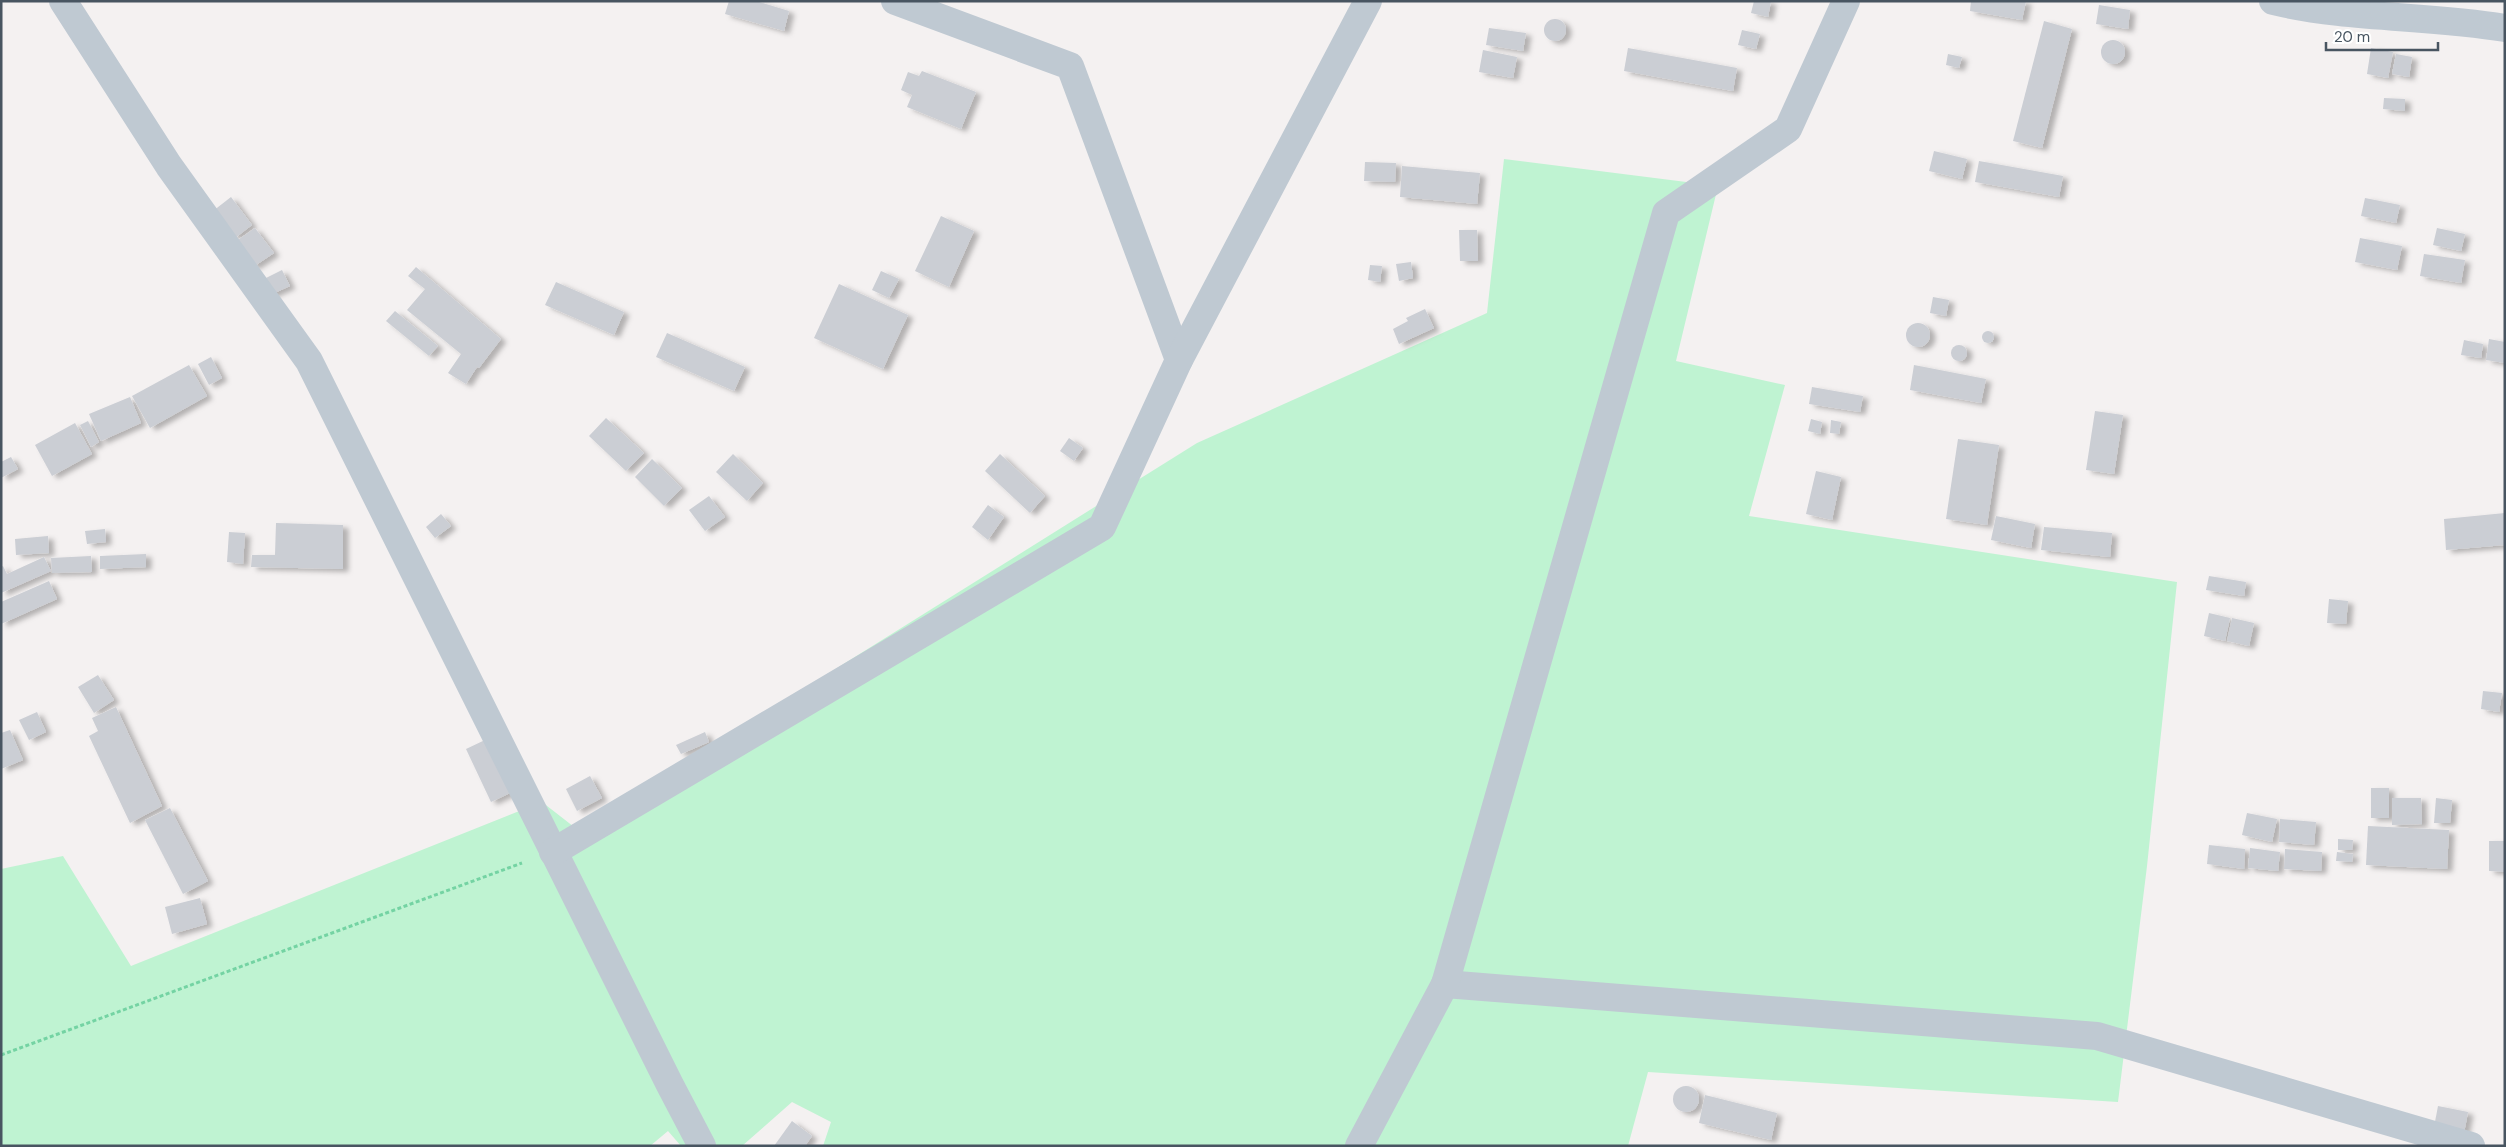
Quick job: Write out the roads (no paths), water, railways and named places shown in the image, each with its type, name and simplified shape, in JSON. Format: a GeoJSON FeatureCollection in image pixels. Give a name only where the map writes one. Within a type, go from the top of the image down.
{"type":"FeatureCollection","features":[{"type":"Feature","properties":{"kind":"street"},"geometry":{"type":"LineString","coordinates":[[63,1],[169,166],[309,361],[553,852],[702,1146]]}},
{"type":"Feature","properties":{"kind":"street"},"geometry":{"type":"LineString","coordinates":[[895,1],[1070,66],[1179,360]]}},
{"type":"Feature","properties":{"kind":"street"},"geometry":{"type":"LineString","coordinates":[[553,852],[1102,527],[1179,360],[1368,1]]}},
{"type":"Feature","properties":{"kind":"street"},"geometry":{"type":"LineString","coordinates":[[1359,1146],[1446,984],[1666,214],[1788,129],[1846,1]]}},
{"type":"Feature","properties":{"kind":"street"},"geometry":{"type":"LineString","coordinates":[[2272,1],[2306,9],[2475,23],[2505,28]]}},
{"type":"Feature","properties":{"kind":"street"},"geometry":{"type":"LineString","coordinates":[[1446,984],[2097,1036],[2471,1146]]}}]}
